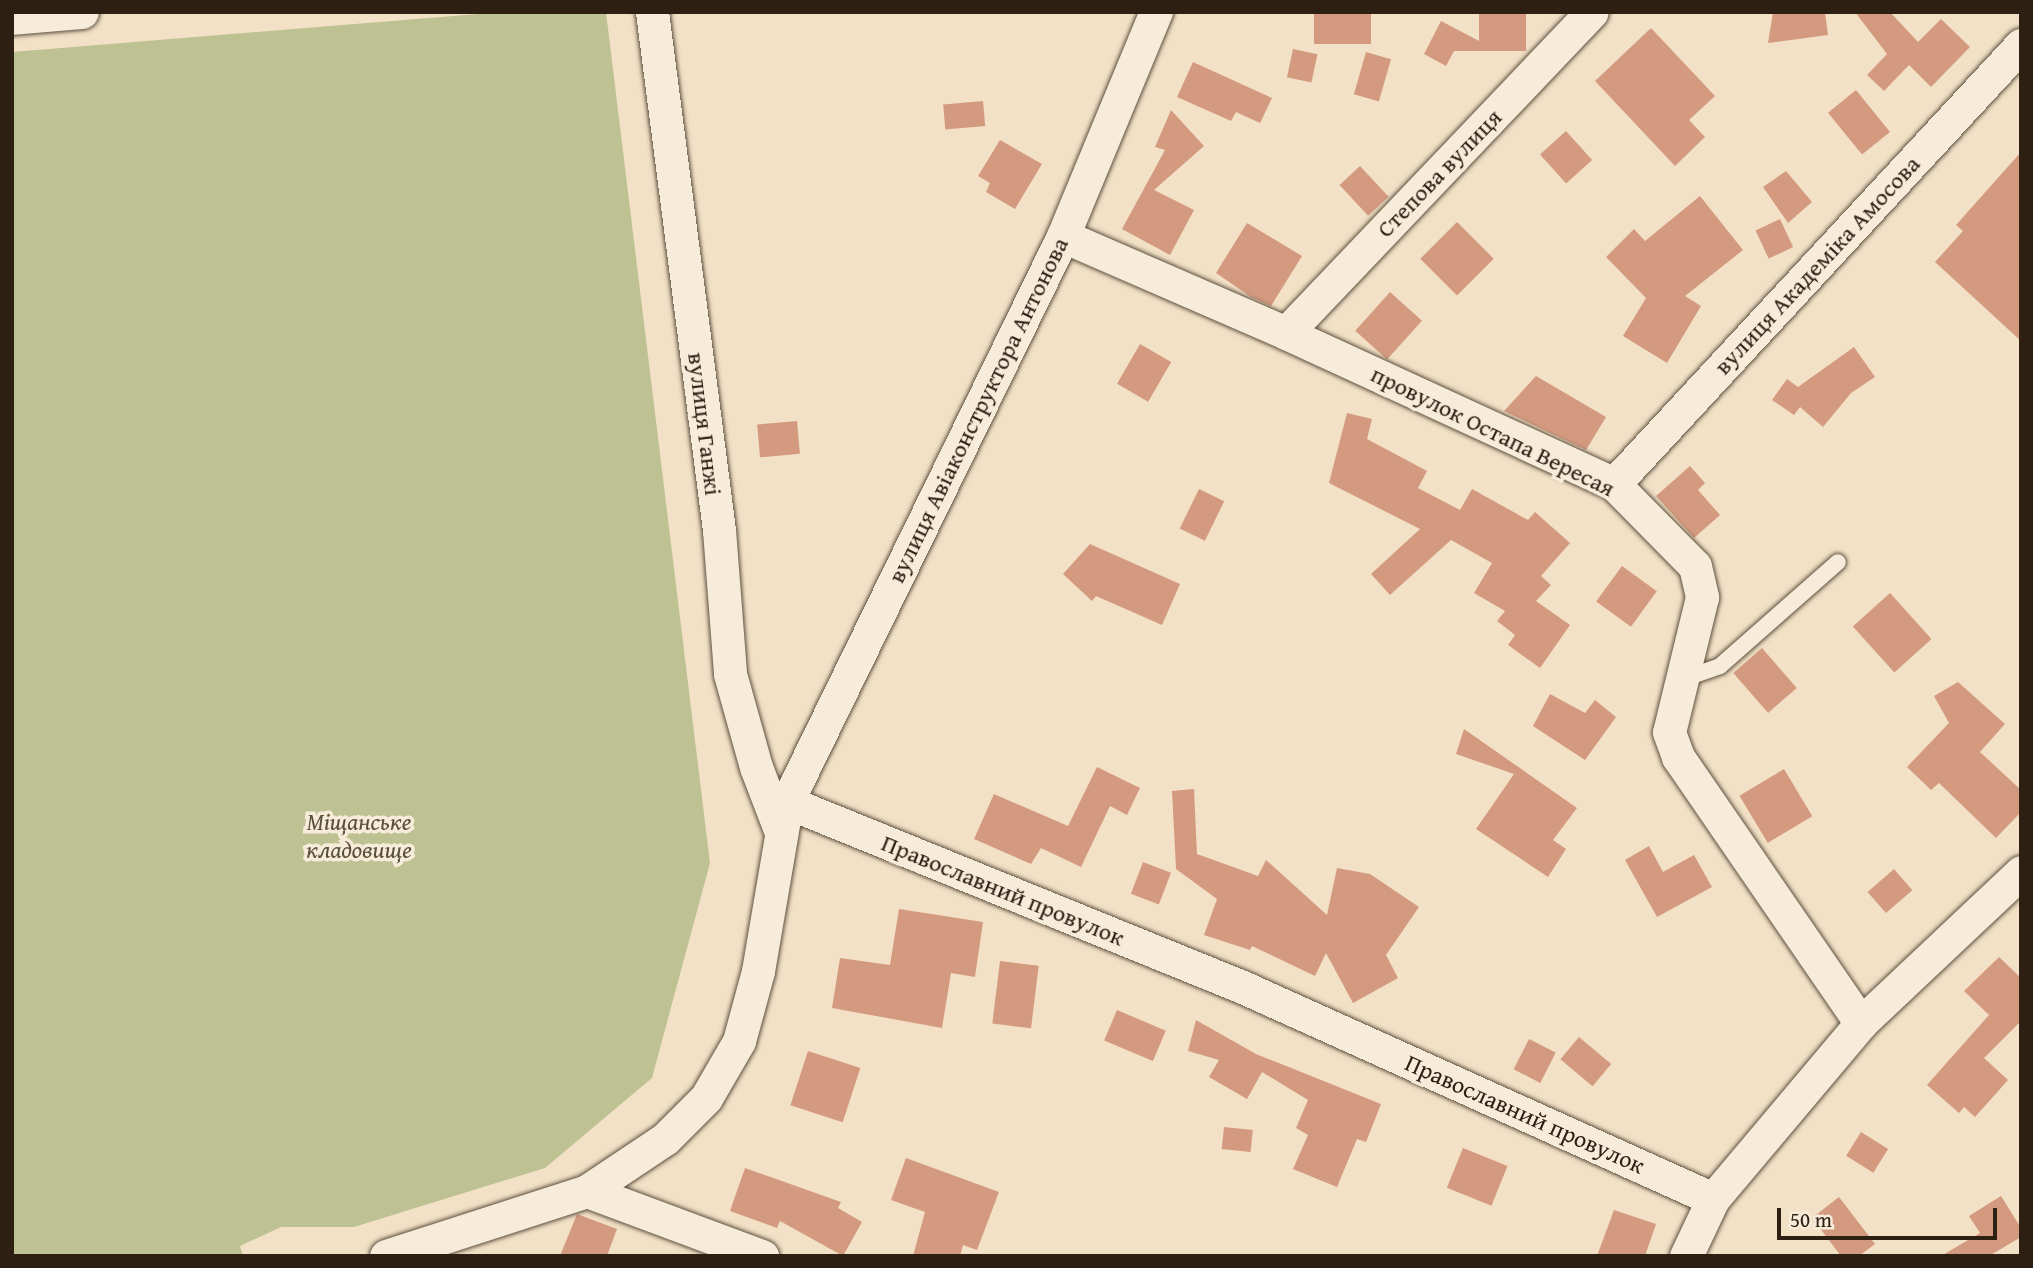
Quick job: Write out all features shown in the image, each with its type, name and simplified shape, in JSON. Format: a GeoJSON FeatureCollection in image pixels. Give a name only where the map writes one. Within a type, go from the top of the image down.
{"type":"FeatureCollection","features":[{"type":"Feature","properties":{"kind":"street"},"geometry":{"type":"LineString","coordinates":[[12,18],[82,12]]}},
{"type":"Feature","properties":{"kind":"street","name":"вулиця Ганжі"},"geometry":{"type":"LineString","coordinates":[[652,12],[719,530],[730,674],[756,767],[783,816]]}},
{"type":"Feature","properties":{"kind":"street","name":"вулиця Авіаконструктора Антонова"},"geometry":{"type":"LineString","coordinates":[[783,816],[1063,236],[1156,12]]}},
{"type":"Feature","properties":{"kind":"street","name":"Степова вулиця"},"geometry":{"type":"LineString","coordinates":[[1286,333],[1592,12]]}},
{"type":"Feature","properties":{"kind":"street","name":"вулиця Академіка Амосова"},"geometry":{"type":"LineString","coordinates":[[1614,484],[2021,45]]}},
{"type":"Feature","properties":{"kind":"street","name":"провулок Остапа Вересая"},"geometry":{"type":"LineString","coordinates":[[1063,236],[1286,333],[1614,484],[1695,566],[1702,597],[1669,732],[1678,757],[1861,1023]]}},
{"type":"Feature","properties":{"kind":"street"},"geometry":{"type":"LineString","coordinates":[[386,1256],[587,1191],[666,1139],[706,1098],[739,1041],[758,971],[783,816]]}},
{"type":"Feature","properties":{"kind":"street","name":"Православний провулок"},"geometry":{"type":"LineString","coordinates":[[783,816],[1247,989],[1713,1199]]}},
{"type":"Feature","properties":{"kind":"street"},"geometry":{"type":"LineString","coordinates":[[1686,1256],[1713,1199],[1861,1023],[2021,872]]}},
{"type":"Feature","properties":{"kind":"street"},"geometry":{"type":"LineString","coordinates":[[587,1191],[762,1256]]}},
{"type":"Feature","properties":{"kind":"lane"},"geometry":{"type":"LineString","coordinates":[[1683,678],[1720,666],[1838,562]]}},
{"type":"Feature","properties":{"kind":"green space","name":"Міщанське кладовище"},"geometry":{"type":"Polygon","coordinates":[[[502,12],[606,12],[710,863],[652,1078],[545,1168],[354,1227],[281,1227],[240,1246],[243,1256],[12,1256],[12,52],[502,12]]]}},
{"type":"Feature","properties":{"kind":"building"},"geometry":{"type":"Polygon","coordinates":[[[1314,12],[1371,12],[1371,44],[1314,44],[1314,12]]]}},
{"type":"Feature","properties":{"kind":"building"},"geometry":{"type":"Polygon","coordinates":[[[1479,12],[1526,12],[1526,51],[1454,51],[1446,66],[1424,54],[1441,21],[1479,41],[1479,12]]]}},
{"type":"Feature","properties":{"kind":"building"},"geometry":{"type":"Polygon","coordinates":[[[1773,12],[1825,12],[1828,35],[1768,43],[1773,12]]]}},
{"type":"Feature","properties":{"kind":"building"},"geometry":{"type":"Polygon","coordinates":[[[1855,12],[1890,12],[1918,42],[1941,19],[1970,47],[1931,87],[1909,65],[1884,91],[1867,75],[1887,54],[1855,12]]]}},
{"type":"Feature","properties":{"kind":"building"},"geometry":{"type":"Polygon","coordinates":[[[1651,28],[1715,96],[1689,120],[1705,137],[1675,166],[1595,81],[1651,28]]]}},
{"type":"Feature","properties":{"kind":"building"},"geometry":{"type":"Polygon","coordinates":[[[1293,49],[1317,54],[1311,83],[1287,77],[1293,49]]]}},
{"type":"Feature","properties":{"kind":"building"},"geometry":{"type":"Polygon","coordinates":[[[1366,52],[1391,59],[1379,101],[1354,94],[1366,52]]]}},
{"type":"Feature","properties":{"kind":"building"},"geometry":{"type":"Polygon","coordinates":[[[1193,62],[1272,98],[1260,123],[1236,112],[1231,121],[1177,97],[1193,62]]]}},
{"type":"Feature","properties":{"kind":"building"},"geometry":{"type":"Polygon","coordinates":[[[1856,90],[1890,132],[1862,155],[1828,113],[1856,90]]]}},
{"type":"Feature","properties":{"kind":"building"},"geometry":{"type":"Polygon","coordinates":[[[983,101],[985,126],[945,129],[943,104],[983,101]]]}},
{"type":"Feature","properties":{"kind":"building"},"geometry":{"type":"Polygon","coordinates":[[[1171,110],[1204,146],[1154,190],[1194,210],[1170,255],[1122,229],[1165,150],[1155,147],[1171,110]]]}},
{"type":"Feature","properties":{"kind":"building"},"geometry":{"type":"Polygon","coordinates":[[[1566,131],[1592,160],[1566,183],[1540,154],[1566,131]]]}},
{"type":"Feature","properties":{"kind":"building"},"geometry":{"type":"Polygon","coordinates":[[[1000,140],[1042,164],[1015,209],[986,192],[990,183],[978,176],[1000,140]]]}},
{"type":"Feature","properties":{"kind":"building"},"geometry":{"type":"Polygon","coordinates":[[[2021,152],[2021,341],[1935,262],[1963,231],[1956,225],[2021,152]]]}},
{"type":"Feature","properties":{"kind":"building"},"geometry":{"type":"Polygon","coordinates":[[[1360,166],[1389,197],[1368,216],[1340,185],[1360,166]]]}},
{"type":"Feature","properties":{"kind":"building"},"geometry":{"type":"Polygon","coordinates":[[[1786,171],[1812,202],[1788,223],[1763,187],[1786,171]]]}},
{"type":"Feature","properties":{"kind":"building"},"geometry":{"type":"Polygon","coordinates":[[[1700,196],[1743,250],[1685,296],[1701,306],[1667,363],[1623,336],[1646,298],[1606,257],[1634,229],[1645,241],[1700,196]]]}},
{"type":"Feature","properties":{"kind":"building"},"geometry":{"type":"Polygon","coordinates":[[[1780,219],[1793,247],[1769,259],[1756,230],[1780,219]]]}},
{"type":"Feature","properties":{"kind":"building"},"geometry":{"type":"Polygon","coordinates":[[[1457,222],[1494,259],[1457,296],[1420,259],[1457,222]]]}},
{"type":"Feature","properties":{"kind":"building"},"geometry":{"type":"Polygon","coordinates":[[[1247,223],[1302,256],[1271,306],[1251,297],[1216,273],[1247,223]]]}},
{"type":"Feature","properties":{"kind":"building"},"geometry":{"type":"Polygon","coordinates":[[[1390,292],[1422,321],[1387,359],[1355,331],[1390,292]]]}},
{"type":"Feature","properties":{"kind":"building"},"geometry":{"type":"Polygon","coordinates":[[[1140,344],[1171,362],[1148,402],[1117,384],[1140,344]]]}},
{"type":"Feature","properties":{"kind":"building"},"geometry":{"type":"Polygon","coordinates":[[[1854,347],[1875,377],[1851,393],[1823,427],[1800,407],[1794,415],[1772,400],[1787,379],[1798,387],[1854,347]]]}},
{"type":"Feature","properties":{"kind":"building"},"geometry":{"type":"Polygon","coordinates":[[[1536,376],[1606,417],[1586,450],[1504,411],[1536,376]]]}},
{"type":"Feature","properties":{"kind":"building"},"geometry":{"type":"Polygon","coordinates":[[[1347,413],[1372,419],[1367,439],[1427,471],[1418,488],[1460,510],[1472,489],[1528,520],[1535,512],[1570,543],[1541,576],[1551,585],[1536,601],[1570,625],[1540,668],[1508,645],[1515,635],[1497,621],[1505,611],[1474,593],[1492,563],[1451,540],[1390,595],[1371,574],[1420,529],[1329,483],[1347,413]]]}},
{"type":"Feature","properties":{"kind":"building"},"geometry":{"type":"Polygon","coordinates":[[[797,421],[800,454],[760,457],[757,424],[797,421]]]}},
{"type":"Feature","properties":{"kind":"building"},"geometry":{"type":"Polygon","coordinates":[[[1690,466],[1705,483],[1698,490],[1720,515],[1694,538],[1656,496],[1690,466]]]}},
{"type":"Feature","properties":{"kind":"building"},"geometry":{"type":"Polygon","coordinates":[[[1199,489],[1224,501],[1205,541],[1180,529],[1199,489]]]}},
{"type":"Feature","properties":{"kind":"building"},"geometry":{"type":"Polygon","coordinates":[[[1090,544],[1180,584],[1162,625],[1096,596],[1092,601],[1063,574],[1090,544]]]}},
{"type":"Feature","properties":{"kind":"building"},"geometry":{"type":"Polygon","coordinates":[[[1622,566],[1657,591],[1631,627],[1596,602],[1622,566]]]}},
{"type":"Feature","properties":{"kind":"building"},"geometry":{"type":"Polygon","coordinates":[[[1890,593],[1931,639],[1894,673],[1853,626],[1890,593]]]}},
{"type":"Feature","properties":{"kind":"building"},"geometry":{"type":"Polygon","coordinates":[[[1762,648],[1797,688],[1768,713],[1733,673],[1762,648]]]}},
{"type":"Feature","properties":{"kind":"building"},"geometry":{"type":"Polygon","coordinates":[[[1958,682],[2005,724],[1980,752],[2021,790],[2021,812],[1996,838],[1939,783],[1931,790],[1907,767],[1949,723],[1934,696],[1958,682]]]}},
{"type":"Feature","properties":{"kind":"building"},"geometry":{"type":"Polygon","coordinates":[[[1550,694],[1585,713],[1595,700],[1616,717],[1585,760],[1533,726],[1550,694]]]}},
{"type":"Feature","properties":{"kind":"building"},"geometry":{"type":"Polygon","coordinates":[[[1464,729],[1577,808],[1553,840],[1566,849],[1548,877],[1476,829],[1514,774],[1456,754],[1464,729]]]}},
{"type":"Feature","properties":{"kind":"building"},"geometry":{"type":"Polygon","coordinates":[[[1097,767],[1140,788],[1127,815],[1110,806],[1081,867],[1041,848],[1031,864],[974,839],[994,794],[1068,826],[1097,767]]]}},
{"type":"Feature","properties":{"kind":"building"},"geometry":{"type":"Polygon","coordinates":[[[1784,769],[1812,816],[1768,843],[1739,796],[1784,769]]]}},
{"type":"Feature","properties":{"kind":"building"},"geometry":{"type":"Polygon","coordinates":[[[1194,789],[1197,854],[1258,876],[1266,860],[1327,915],[1337,868],[1370,874],[1419,907],[1386,955],[1398,978],[1353,1003],[1326,953],[1315,976],[1252,946],[1250,950],[1204,935],[1217,899],[1176,869],[1172,791],[1194,789]]]}},
{"type":"Feature","properties":{"kind":"building"},"geometry":{"type":"Polygon","coordinates":[[[1649,846],[1663,872],[1694,855],[1712,887],[1657,917],[1625,860],[1649,846]]]}},
{"type":"Feature","properties":{"kind":"building"},"geometry":{"type":"Polygon","coordinates":[[[1143,862],[1171,873],[1159,904],[1131,894],[1143,862]]]}},
{"type":"Feature","properties":{"kind":"building"},"geometry":{"type":"Polygon","coordinates":[[[1894,869],[1912,890],[1886,913],[1868,892],[1894,869]]]}},
{"type":"Feature","properties":{"kind":"building"},"geometry":{"type":"Polygon","coordinates":[[[899,909],[983,922],[975,977],[951,973],[942,1028],[832,1008],[840,958],[890,965],[899,909]]]}},
{"type":"Feature","properties":{"kind":"building"},"geometry":{"type":"Polygon","coordinates":[[[1999,957],[2021,978],[2021,1021],[1984,1058],[2008,1080],[1975,1117],[1964,1107],[1959,1113],[1927,1085],[1989,1015],[1964,991],[1999,957]]]}},
{"type":"Feature","properties":{"kind":"building"},"geometry":{"type":"Polygon","coordinates":[[[1000,961],[1039,966],[1031,1028],[992,1024],[1000,961]]]}},
{"type":"Feature","properties":{"kind":"building"},"geometry":{"type":"Polygon","coordinates":[[[1117,1010],[1166,1031],[1153,1061],[1104,1040],[1117,1010]]]}},
{"type":"Feature","properties":{"kind":"building"},"geometry":{"type":"Polygon","coordinates":[[[1196,1020],[1256,1054],[1381,1104],[1366,1142],[1357,1139],[1337,1187],[1293,1169],[1308,1135],[1296,1128],[1308,1100],[1262,1072],[1247,1099],[1209,1077],[1219,1060],[1188,1051],[1196,1020]]]}},
{"type":"Feature","properties":{"kind":"building"},"geometry":{"type":"Polygon","coordinates":[[[1579,1037],[1611,1064],[1593,1086],[1560,1059],[1579,1037]]]}},
{"type":"Feature","properties":{"kind":"building"},"geometry":{"type":"Polygon","coordinates":[[[1529,1039],[1556,1053],[1540,1083],[1514,1069],[1529,1039]]]}},
{"type":"Feature","properties":{"kind":"building"},"geometry":{"type":"Polygon","coordinates":[[[808,1051],[860,1068],[843,1122],[790,1105],[808,1051]]]}},
{"type":"Feature","properties":{"kind":"building"},"geometry":{"type":"Polygon","coordinates":[[[1224,1127],[1253,1130],[1251,1152],[1222,1149],[1224,1127]]]}},
{"type":"Feature","properties":{"kind":"building"},"geometry":{"type":"Polygon","coordinates":[[[1861,1132],[1888,1149],[1873,1173],[1846,1156],[1861,1132]]]}},
{"type":"Feature","properties":{"kind":"building"},"geometry":{"type":"Polygon","coordinates":[[[1463,1148],[1508,1166],[1491,1206],[1447,1188],[1463,1148]]]}},
{"type":"Feature","properties":{"kind":"building"},"geometry":{"type":"Polygon","coordinates":[[[906,1158],[999,1192],[977,1250],[963,1245],[960,1256],[913,1256],[925,1212],[891,1200],[906,1158]]]}},
{"type":"Feature","properties":{"kind":"building"},"geometry":{"type":"Polygon","coordinates":[[[745,1168],[841,1202],[838,1208],[862,1222],[843,1256],[780,1221],[777,1228],[730,1211],[745,1168]]]}},
{"type":"Feature","properties":{"kind":"building"},"geometry":{"type":"Polygon","coordinates":[[[2001,1196],[2021,1228],[2021,1237],[1989,1256],[1941,1256],[1980,1233],[1969,1216],[2001,1196]]]}},
{"type":"Feature","properties":{"kind":"building"},"geometry":{"type":"Polygon","coordinates":[[[1839,1197],[1875,1244],[1859,1256],[1841,1256],[1812,1218],[1839,1197]]]}},
{"type":"Feature","properties":{"kind":"building"},"geometry":{"type":"Polygon","coordinates":[[[1614,1210],[1656,1224],[1645,1256],[1597,1256],[1614,1210]]]}},
{"type":"Feature","properties":{"kind":"building"},"geometry":{"type":"Polygon","coordinates":[[[577,1214],[617,1229],[607,1256],[560,1256],[577,1214]]]}}]}
